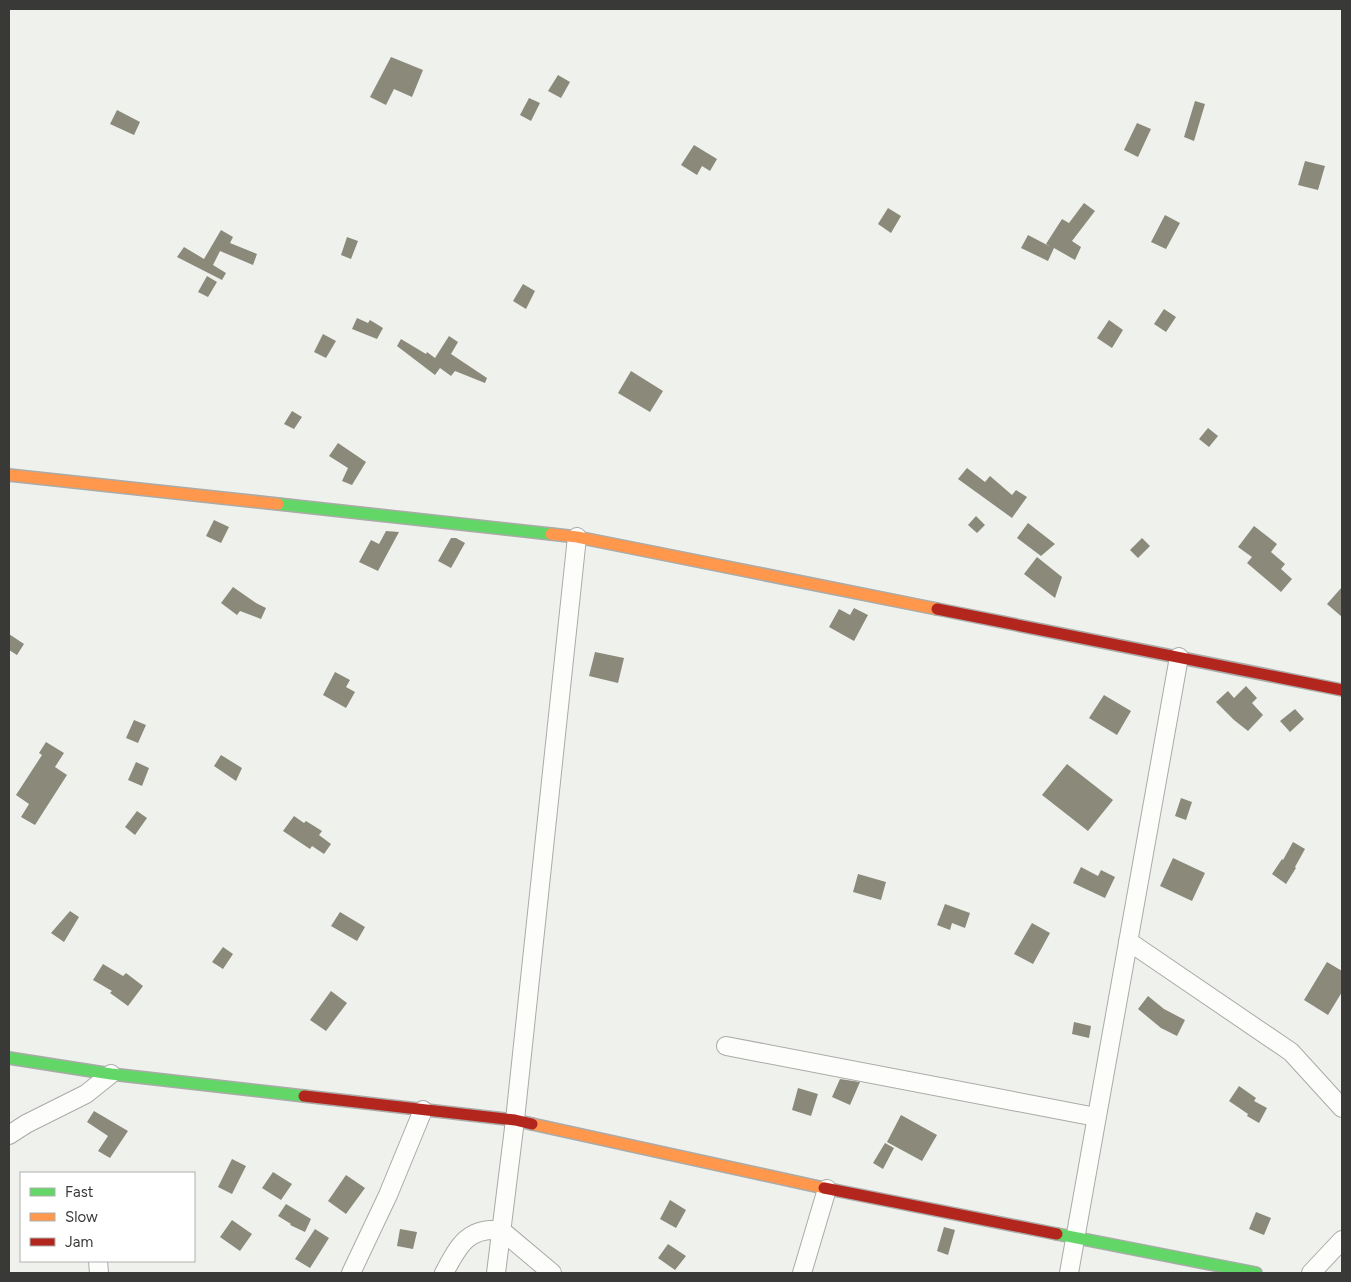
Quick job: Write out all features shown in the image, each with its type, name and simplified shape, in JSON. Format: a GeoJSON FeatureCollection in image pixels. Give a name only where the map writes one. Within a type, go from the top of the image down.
{"type":"FeatureCollection","features":[{"type":"Feature","properties":{"kind":"street"},"geometry":{"type":"LineString","coordinates":[[9,475],[577,537],[1342,690]]}},
{"type":"Feature","properties":{"kind":"street"},"geometry":{"type":"LineString","coordinates":[[496,1273],[515,1120],[577,537]]}},
{"type":"Feature","properties":{"kind":"street"},"geometry":{"type":"LineString","coordinates":[[1069,1273],[1178,657]]}},
{"type":"Feature","properties":{"kind":"street"},"geometry":{"type":"LineString","coordinates":[[1128,941],[1291,1052],[1342,1108]]}},
{"type":"Feature","properties":{"kind":"street"},"geometry":{"type":"LineString","coordinates":[[726,1046],[1096,1117]]}},
{"type":"Feature","properties":{"kind":"street"},"geometry":{"type":"LineString","coordinates":[[9,1058],[111,1074],[515,1120],[828,1189],[1256,1273]]}},
{"type":"Feature","properties":{"kind":"street"},"geometry":{"type":"LineString","coordinates":[[9,1135],[26,1124],[86,1094],[111,1074]]}},
{"type":"Feature","properties":{"kind":"street"},"geometry":{"type":"LineString","coordinates":[[350,1273],[388,1195],[424,1110]]}},
{"type":"Feature","properties":{"kind":"street"},"geometry":{"type":"LineString","coordinates":[[802,1273],[828,1189]]}},
{"type":"Feature","properties":{"kind":"street"},"geometry":{"type":"LineString","coordinates":[[444,1273],[456,1251],[473,1233],[492,1229],[501,1230],[552,1273]]}},
{"type":"Feature","properties":{"kind":"street"},"geometry":{"type":"LineString","coordinates":[[1311,1273],[1342,1240]]}},
{"type":"Feature","properties":{"kind":"building"},"geometry":{"type":"Polygon","coordinates":[[[391,57],[423,70],[412,97],[394,89],[386,105],[370,97],[391,57]]]}},
{"type":"Feature","properties":{"kind":"building"},"geometry":{"type":"Polygon","coordinates":[[[558,75],[570,82],[561,98],[548,91],[558,75]]]}},
{"type":"Feature","properties":{"kind":"building"},"geometry":{"type":"Polygon","coordinates":[[[529,98],[540,103],[531,121],[520,115],[529,98]]]}},
{"type":"Feature","properties":{"kind":"building"},"geometry":{"type":"Polygon","coordinates":[[[1195,101],[1205,104],[1194,141],[1184,137],[1195,101]]]}},
{"type":"Feature","properties":{"kind":"building"},"geometry":{"type":"Polygon","coordinates":[[[117,110],[140,122],[134,135],[110,124],[117,110]]]}},
{"type":"Feature","properties":{"kind":"building"},"geometry":{"type":"Polygon","coordinates":[[[1137,123],[1151,129],[1138,157],[1124,150],[1137,123]]]}},
{"type":"Feature","properties":{"kind":"building"},"geometry":{"type":"Polygon","coordinates":[[[694,145],[717,159],[710,171],[702,166],[697,175],[681,165],[694,145]]]}},
{"type":"Feature","properties":{"kind":"building"},"geometry":{"type":"Polygon","coordinates":[[[1305,161],[1325,166],[1318,190],[1298,185],[1305,161]]]}},
{"type":"Feature","properties":{"kind":"building"},"geometry":{"type":"Polygon","coordinates":[[[1084,203],[1095,211],[1072,241],[1081,247],[1075,260],[1054,248],[1048,261],[1021,248],[1028,235],[1051,247],[1046,244],[1062,219],[1069,223],[1084,203]]]}},
{"type":"Feature","properties":{"kind":"building"},"geometry":{"type":"Polygon","coordinates":[[[888,208],[901,216],[891,233],[878,224],[888,208]]]}},
{"type":"Feature","properties":{"kind":"building"},"geometry":{"type":"Polygon","coordinates":[[[1165,215],[1180,223],[1166,249],[1151,242],[1165,215]]]}},
{"type":"Feature","properties":{"kind":"building"},"geometry":{"type":"Polygon","coordinates":[[[221,230],[233,237],[230,243],[257,254],[253,265],[220,251],[213,265],[226,273],[222,280],[177,257],[184,247],[204,259],[221,230]]]}},
{"type":"Feature","properties":{"kind":"building"},"geometry":{"type":"Polygon","coordinates":[[[347,237],[358,241],[351,259],[341,255],[347,237]]]}},
{"type":"Feature","properties":{"kind":"building"},"geometry":{"type":"Polygon","coordinates":[[[207,276],[217,282],[208,297],[198,292],[207,276]]]}},
{"type":"Feature","properties":{"kind":"building"},"geometry":{"type":"Polygon","coordinates":[[[523,284],[535,291],[526,309],[513,301],[523,284]]]}},
{"type":"Feature","properties":{"kind":"building"},"geometry":{"type":"Polygon","coordinates":[[[1164,309],[1176,317],[1166,332],[1154,324],[1164,309]]]}},
{"type":"Feature","properties":{"kind":"building"},"geometry":{"type":"Polygon","coordinates":[[[357,318],[368,323],[370,320],[383,328],[377,339],[352,329],[357,318]]]}},
{"type":"Feature","properties":{"kind":"building"},"geometry":{"type":"Polygon","coordinates":[[[1109,320],[1123,330],[1112,348],[1097,338],[1109,320]]]}},
{"type":"Feature","properties":{"kind":"building"},"geometry":{"type":"Polygon","coordinates":[[[323,334],[336,341],[326,358],[314,352],[323,334]]]}},
{"type":"Feature","properties":{"kind":"building"},"geometry":{"type":"Polygon","coordinates":[[[449,336],[458,342],[451,354],[487,378],[485,383],[455,371],[451,376],[440,368],[435,375],[397,346],[401,339],[435,358],[449,336]]]}},
{"type":"Feature","properties":{"kind":"building"},"geometry":{"type":"Polygon","coordinates":[[[631,371],[663,391],[650,412],[618,393],[631,371]]]}},
{"type":"Feature","properties":{"kind":"building"},"geometry":{"type":"Polygon","coordinates":[[[292,411],[302,417],[294,429],[284,424],[292,411]]]}},
{"type":"Feature","properties":{"kind":"building"},"geometry":{"type":"Polygon","coordinates":[[[1208,428],[1218,436],[1209,447],[1199,439],[1208,428]]]}},
{"type":"Feature","properties":{"kind":"building"},"geometry":{"type":"Polygon","coordinates":[[[338,443],[366,462],[352,485],[342,481],[348,468],[329,456],[338,443]]]}},
{"type":"Feature","properties":{"kind":"building"},"geometry":{"type":"Polygon","coordinates":[[[967,468],[985,482],[990,476],[1012,495],[1016,490],[1027,497],[1012,518],[958,479],[967,468]]]}},
{"type":"Feature","properties":{"kind":"building"},"geometry":{"type":"Polygon","coordinates":[[[976,516],[985,525],[977,533],[968,525],[976,516]]]}},
{"type":"Feature","properties":{"kind":"building"},"geometry":{"type":"Polygon","coordinates":[[[214,520],[229,527],[221,543],[206,536],[214,520]]]}},
{"type":"Feature","properties":{"kind":"building"},"geometry":{"type":"Polygon","coordinates":[[[1028,523],[1055,544],[1041,556],[1017,538],[1028,523]]]}},
{"type":"Feature","properties":{"kind":"building"},"geometry":{"type":"Polygon","coordinates":[[[1254,526],[1277,544],[1271,552],[1285,564],[1281,569],[1292,579],[1281,592],[1247,563],[1252,557],[1238,547],[1254,526]]]}},
{"type":"Feature","properties":{"kind":"building"},"geometry":{"type":"Polygon","coordinates":[[[386,531],[399,532],[378,571],[359,562],[371,540],[379,544],[386,531]]]}},
{"type":"Feature","properties":{"kind":"building"},"geometry":{"type":"Polygon","coordinates":[[[451,538],[456,538],[465,543],[451,568],[438,561],[451,538]]]}},
{"type":"Feature","properties":{"kind":"building"},"geometry":{"type":"Polygon","coordinates":[[[1142,538],[1150,546],[1138,558],[1130,550],[1142,538]]]}},
{"type":"Feature","properties":{"kind":"building"},"geometry":{"type":"Polygon","coordinates":[[[1037,557],[1062,577],[1055,598],[1024,574],[1037,557]]]}},
{"type":"Feature","properties":{"kind":"building"},"geometry":{"type":"Polygon","coordinates":[[[233,587],[266,608],[261,619],[240,611],[237,615],[221,603],[233,587]]]}},
{"type":"Feature","properties":{"kind":"building"},"geometry":{"type":"Polygon","coordinates":[[[1342,587],[1342,617],[1327,604],[1342,587]]]}},
{"type":"Feature","properties":{"kind":"building"},"geometry":{"type":"Polygon","coordinates":[[[854,608],[868,615],[854,641],[829,627],[839,609],[850,615],[854,608]]]}},
{"type":"Feature","properties":{"kind":"building"},"geometry":{"type":"Polygon","coordinates":[[[9,634],[24,644],[17,655],[9,650],[9,634]]]}},
{"type":"Feature","properties":{"kind":"building"},"geometry":{"type":"Polygon","coordinates":[[[595,652],[624,658],[618,683],[589,676],[595,652]]]}},
{"type":"Feature","properties":{"kind":"building"},"geometry":{"type":"Polygon","coordinates":[[[335,672],[350,680],[346,687],[355,692],[346,708],[323,695],[335,672]]]}},
{"type":"Feature","properties":{"kind":"building"},"geometry":{"type":"Polygon","coordinates":[[[1246,686],[1257,698],[1252,703],[1263,715],[1248,731],[1216,702],[1228,691],[1234,698],[1246,686]]]}},
{"type":"Feature","properties":{"kind":"building"},"geometry":{"type":"Polygon","coordinates":[[[1104,695],[1131,711],[1117,735],[1089,718],[1104,695]]]}},
{"type":"Feature","properties":{"kind":"building"},"geometry":{"type":"Polygon","coordinates":[[[1295,709],[1304,719],[1290,732],[1280,721],[1295,709]]]}},
{"type":"Feature","properties":{"kind":"building"},"geometry":{"type":"Polygon","coordinates":[[[134,720],[146,725],[138,743],[126,738],[134,720]]]}},
{"type":"Feature","properties":{"kind":"building"},"geometry":{"type":"Polygon","coordinates":[[[46,742],[64,753],[55,767],[67,775],[35,825],[21,817],[29,804],[16,795],[42,755],[39,753],[46,742]]]}},
{"type":"Feature","properties":{"kind":"building"},"geometry":{"type":"Polygon","coordinates":[[[221,755],[242,768],[236,781],[214,766],[221,755]]]}},
{"type":"Feature","properties":{"kind":"building"},"geometry":{"type":"Polygon","coordinates":[[[136,762],[149,768],[142,786],[128,780],[136,762]]]}},
{"type":"Feature","properties":{"kind":"building"},"geometry":{"type":"Polygon","coordinates":[[[1067,764],[1113,800],[1088,831],[1042,795],[1067,764]]]}},
{"type":"Feature","properties":{"kind":"building"},"geometry":{"type":"Polygon","coordinates":[[[1181,798],[1192,802],[1186,820],[1175,816],[1181,798]]]}},
{"type":"Feature","properties":{"kind":"building"},"geometry":{"type":"Polygon","coordinates":[[[137,811],[147,818],[135,835],[125,827],[137,811]]]}},
{"type":"Feature","properties":{"kind":"building"},"geometry":{"type":"Polygon","coordinates":[[[294,816],[322,831],[319,835],[331,844],[324,854],[312,846],[310,849],[283,831],[294,816]]]}},
{"type":"Feature","properties":{"kind":"building"},"geometry":{"type":"Polygon","coordinates":[[[1293,842],[1305,849],[1286,884],[1272,874],[1283,860],[1293,842]]]}},
{"type":"Feature","properties":{"kind":"building"},"geometry":{"type":"Polygon","coordinates":[[[1173,858],[1205,873],[1192,901],[1160,886],[1173,858]]]}},
{"type":"Feature","properties":{"kind":"building"},"geometry":{"type":"Polygon","coordinates":[[[1081,867],[1098,876],[1101,870],[1115,877],[1105,898],[1073,883],[1081,867]]]}},
{"type":"Feature","properties":{"kind":"building"},"geometry":{"type":"Polygon","coordinates":[[[858,874],[886,882],[881,900],[853,892],[858,874]]]}},
{"type":"Feature","properties":{"kind":"building"},"geometry":{"type":"Polygon","coordinates":[[[945,904],[970,913],[965,928],[952,923],[950,930],[937,925],[945,904]]]}},
{"type":"Feature","properties":{"kind":"building"},"geometry":{"type":"Polygon","coordinates":[[[70,911],[79,917],[64,942],[51,933],[70,911]]]}},
{"type":"Feature","properties":{"kind":"building"},"geometry":{"type":"Polygon","coordinates":[[[340,912],[365,927],[357,941],[331,926],[340,912]]]}},
{"type":"Feature","properties":{"kind":"building"},"geometry":{"type":"Polygon","coordinates":[[[1032,923],[1050,933],[1033,964],[1014,954],[1032,923]]]}},
{"type":"Feature","properties":{"kind":"building"},"geometry":{"type":"Polygon","coordinates":[[[223,947],[233,954],[223,969],[212,962],[223,947]]]}},
{"type":"Feature","properties":{"kind":"building"},"geometry":{"type":"Polygon","coordinates":[[[1327,962],[1342,971],[1342,992],[1328,1015],[1304,1000],[1327,962]]]}},
{"type":"Feature","properties":{"kind":"building"},"geometry":{"type":"Polygon","coordinates":[[[103,964],[123,976],[126,973],[143,986],[128,1006],[110,993],[112,991],[93,980],[103,964]]]}},
{"type":"Feature","properties":{"kind":"building"},"geometry":{"type":"Polygon","coordinates":[[[331,991],[347,1003],[326,1031],[310,1020],[331,991]]]}},
{"type":"Feature","properties":{"kind":"building"},"geometry":{"type":"Polygon","coordinates":[[[1148,996],[1164,1009],[1185,1020],[1177,1036],[1161,1028],[1138,1009],[1148,996]]]}},
{"type":"Feature","properties":{"kind":"building"},"geometry":{"type":"Polygon","coordinates":[[[1074,1022],[1091,1026],[1089,1038],[1072,1034],[1074,1022]]]}},
{"type":"Feature","properties":{"kind":"building"},"geometry":{"type":"Polygon","coordinates":[[[840,1079],[860,1082],[850,1105],[832,1097],[840,1079]]]}},
{"type":"Feature","properties":{"kind":"building"},"geometry":{"type":"Polygon","coordinates":[[[1239,1086],[1256,1098],[1254,1101],[1267,1108],[1259,1123],[1229,1101],[1239,1086]]]}},
{"type":"Feature","properties":{"kind":"building"},"geometry":{"type":"Polygon","coordinates":[[[798,1088],[818,1094],[811,1116],[792,1110],[798,1088]]]}},
{"type":"Feature","properties":{"kind":"building"},"geometry":{"type":"Polygon","coordinates":[[[94,1111],[128,1131],[110,1158],[98,1151],[108,1136],[87,1122],[94,1111]]]}},
{"type":"Feature","properties":{"kind":"building"},"geometry":{"type":"Polygon","coordinates":[[[901,1115],[937,1135],[922,1161],[887,1142],[901,1115]]]}},
{"type":"Feature","properties":{"kind":"building"},"geometry":{"type":"Polygon","coordinates":[[[885,1143],[894,1148],[883,1169],[873,1163],[885,1143]]]}},
{"type":"Feature","properties":{"kind":"building"},"geometry":{"type":"Polygon","coordinates":[[[232,1159],[246,1166],[232,1194],[218,1187],[232,1159]]]}},
{"type":"Feature","properties":{"kind":"building"},"geometry":{"type":"Polygon","coordinates":[[[273,1172],[292,1184],[281,1200],[262,1188],[273,1172]]]}},
{"type":"Feature","properties":{"kind":"building"},"geometry":{"type":"Polygon","coordinates":[[[346,1175],[365,1188],[346,1214],[328,1201],[346,1175]]]}},
{"type":"Feature","properties":{"kind":"building"},"geometry":{"type":"Polygon","coordinates":[[[670,1200],[686,1210],[676,1228],[660,1219],[670,1200]]]}},
{"type":"Feature","properties":{"kind":"building"},"geometry":{"type":"Polygon","coordinates":[[[286,1204],[311,1219],[305,1232],[290,1225],[278,1216],[286,1204]]]}},
{"type":"Feature","properties":{"kind":"building"},"geometry":{"type":"Polygon","coordinates":[[[1256,1212],[1271,1218],[1264,1235],[1249,1229],[1256,1212]]]}},
{"type":"Feature","properties":{"kind":"building"},"geometry":{"type":"Polygon","coordinates":[[[232,1220],[252,1234],[240,1251],[220,1237],[232,1220]]]}},
{"type":"Feature","properties":{"kind":"building"},"geometry":{"type":"Polygon","coordinates":[[[944,1227],[955,1230],[948,1255],[937,1251],[944,1227]]]}},
{"type":"Feature","properties":{"kind":"building"},"geometry":{"type":"Polygon","coordinates":[[[315,1229],[329,1238],[310,1268],[295,1259],[315,1229]]]}},
{"type":"Feature","properties":{"kind":"building"},"geometry":{"type":"Polygon","coordinates":[[[400,1229],[417,1232],[413,1249],[397,1246],[400,1229]]]}},
{"type":"Feature","properties":{"kind":"building"},"geometry":{"type":"Polygon","coordinates":[[[668,1244],[686,1256],[675,1270],[658,1258],[668,1244]]]}},
{"type":"Feature","properties":{"kind":"traffic: fast"},"geometry":{"type":"LineString","coordinates":[[278,504],[551,534]]}},
{"type":"Feature","properties":{"kind":"traffic: fast"},"geometry":{"type":"LineString","coordinates":[[9,1058],[111,1074],[304,1096]]}},
{"type":"Feature","properties":{"kind":"traffic: fast"},"geometry":{"type":"LineString","coordinates":[[1057,1234],[1256,1273]]}},
{"type":"Feature","properties":{"kind":"traffic: slow"},"geometry":{"type":"LineString","coordinates":[[9,475],[278,504]]}},
{"type":"Feature","properties":{"kind":"traffic: slow"},"geometry":{"type":"LineString","coordinates":[[551,534],[577,537],[937,609]]}},
{"type":"Feature","properties":{"kind":"traffic: slow"},"geometry":{"type":"LineString","coordinates":[[532,1124],[824,1188]]}},
{"type":"Feature","properties":{"kind":"traffic: jam"},"geometry":{"type":"LineString","coordinates":[[937,609],[1342,690]]}},
{"type":"Feature","properties":{"kind":"traffic: jam"},"geometry":{"type":"LineString","coordinates":[[304,1096],[515,1120],[532,1124]]}},
{"type":"Feature","properties":{"kind":"traffic: jam"},"geometry":{"type":"LineString","coordinates":[[824,1188],[1057,1234]]}}]}
